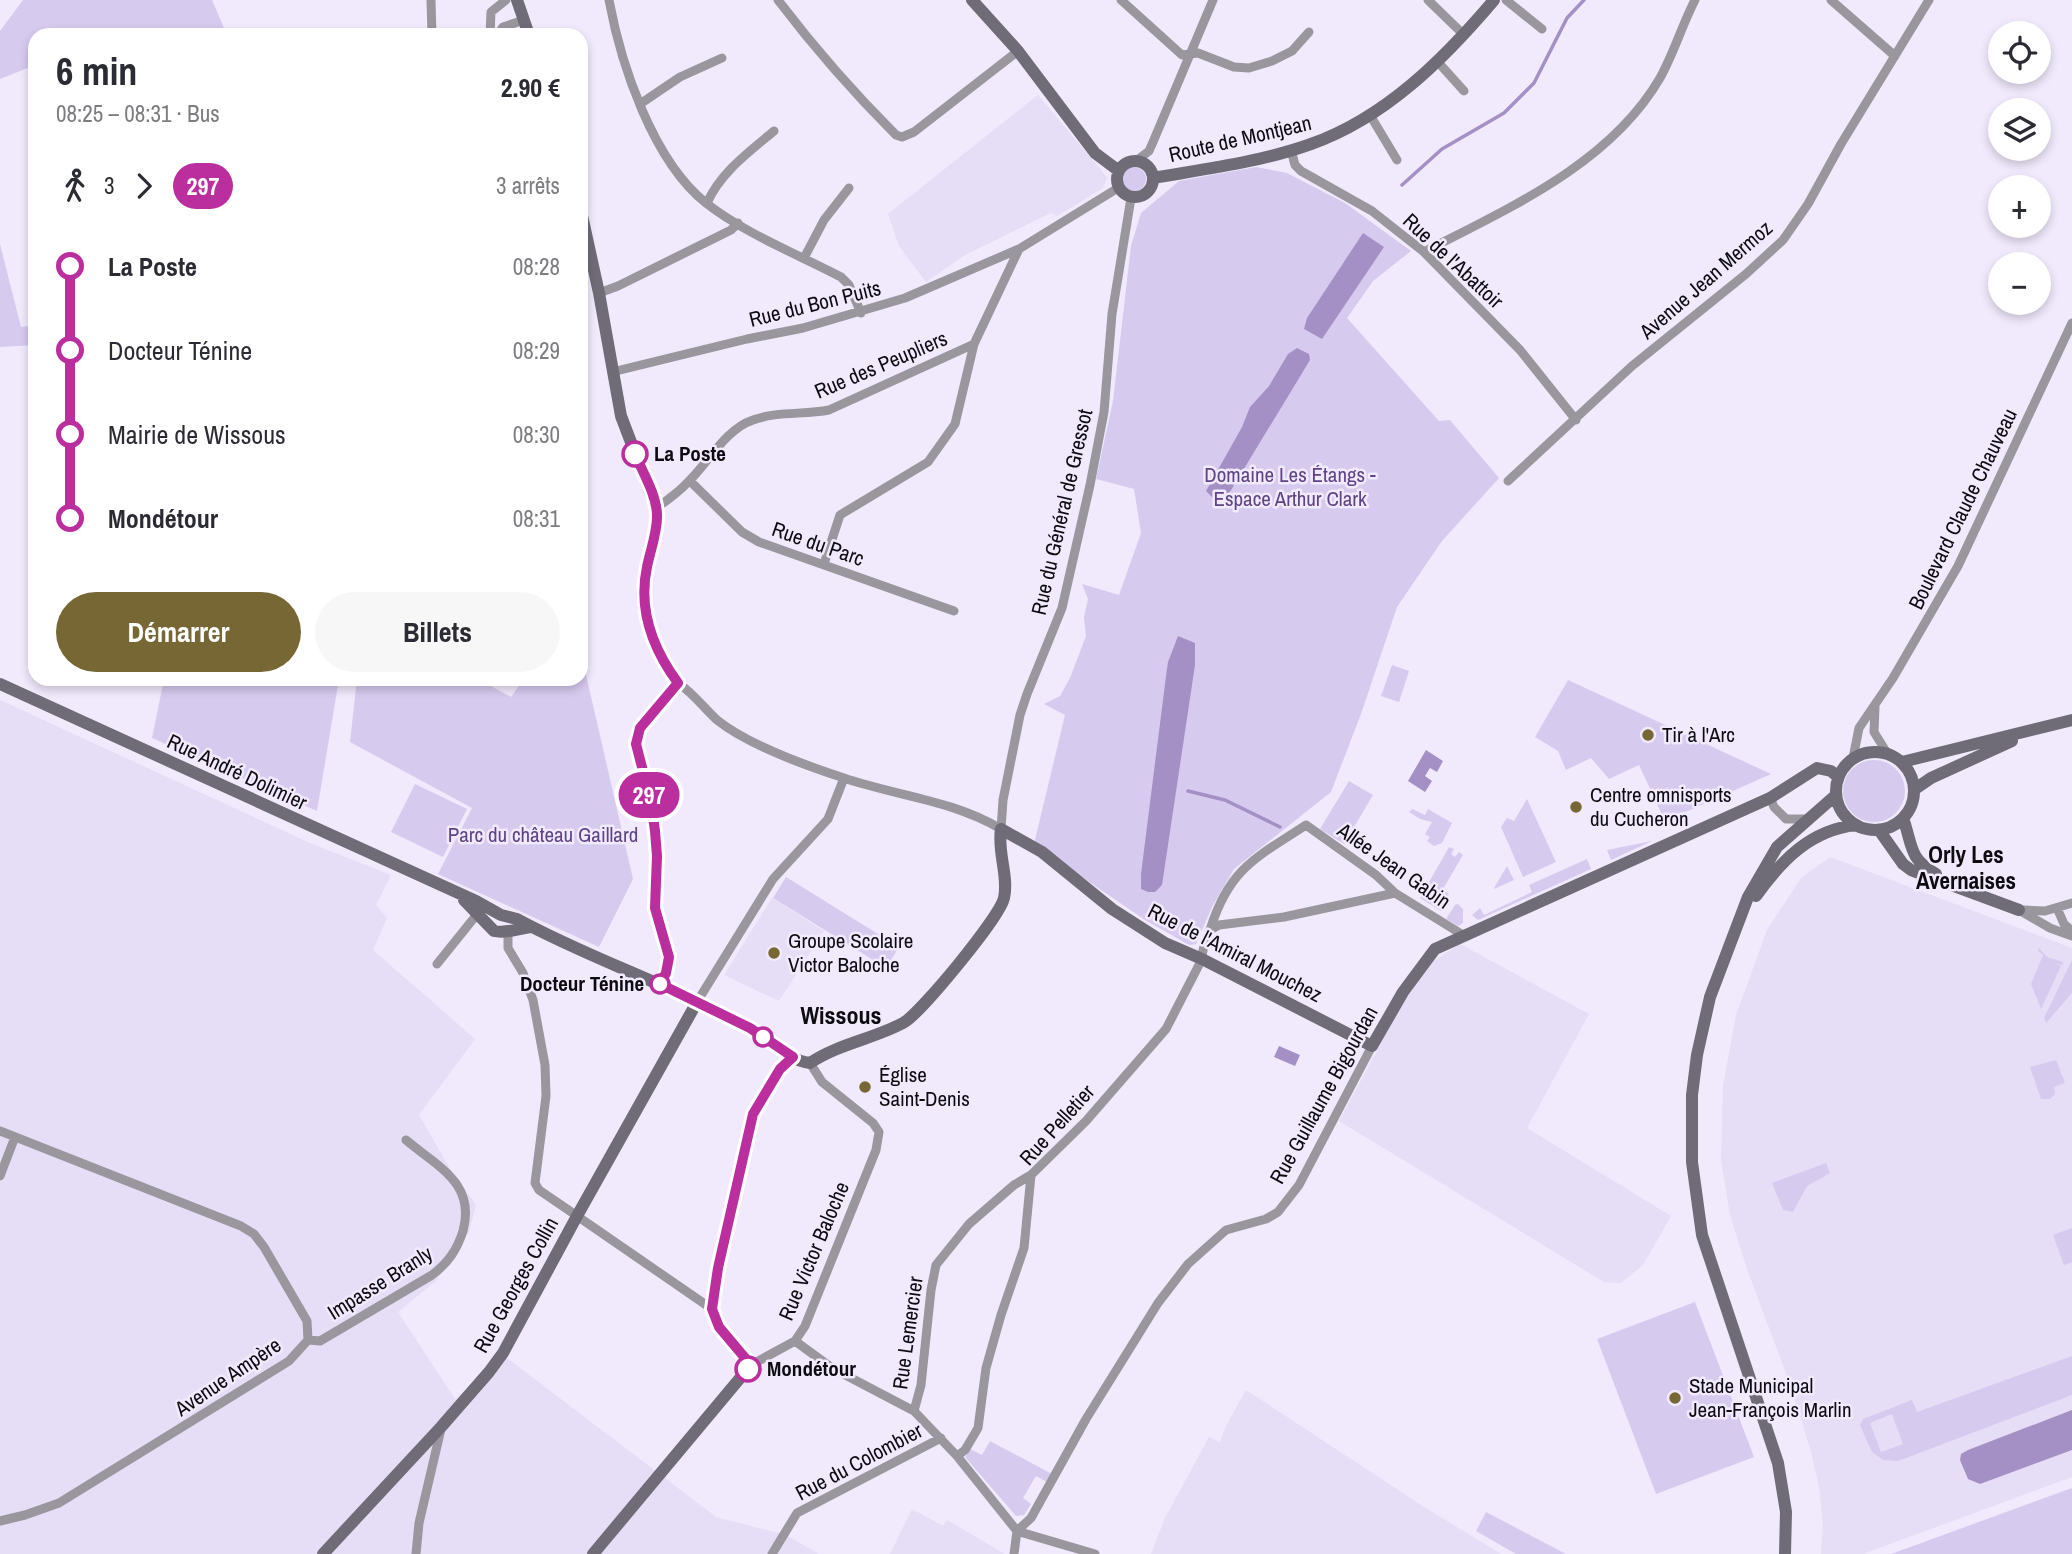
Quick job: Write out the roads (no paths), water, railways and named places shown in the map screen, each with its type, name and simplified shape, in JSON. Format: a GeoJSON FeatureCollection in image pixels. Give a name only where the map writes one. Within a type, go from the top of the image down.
{"type":"FeatureCollection","features":[{"type":"Feature","properties":{"kind":"street"},"geometry":{"type":"LineString","coordinates":[[431,0],[432,28]]}},
{"type":"Feature","properties":{"kind":"street"},"geometry":{"type":"LineString","coordinates":[[491,28],[491,12],[506,0]]}},
{"type":"Feature","properties":{"kind":"street"},"geometry":{"type":"LineString","coordinates":[[517,0],[527,28]]}},
{"type":"Feature","properties":{"kind":"street"},"geometry":{"type":"LineString","coordinates":[[609,0],[619,43],[640,104],[665,156],[681,180],[706,203],[738,223],[841,277],[849,285],[861,313]]}},
{"type":"Feature","properties":{"kind":"street"},"geometry":{"type":"LineString","coordinates":[[778,0],[816,51],[850,90],[902,137],[914,132],[1018,51]]}},
{"type":"Feature","properties":{"kind":"street"},"geometry":{"type":"LineString","coordinates":[[972,0],[1018,51],[1088,144],[1107,164],[1119,171]]}},
{"type":"Feature","properties":{"kind":"street"},"geometry":{"type":"LineString","coordinates":[[1121,0],[1182,55],[1198,53],[1234,67],[1249,68],[1272,61],[1292,51],[1309,32]]}},
{"type":"Feature","properties":{"kind":"street"},"geometry":{"type":"LineString","coordinates":[[1136,161],[1148,166],[1153,178],[1151,189],[1143,197],[1131,198],[1118,188],[1116,182],[1119,171],[1124,164],[1136,161],[1149,151],[1213,0]]}},
{"type":"Feature","properties":{"kind":"street"},"geometry":{"type":"LineString","coordinates":[[1428,0],[1464,35]]}},
{"type":"Feature","properties":{"kind":"street","name":"Route de Montjean"},"geometry":{"type":"LineString","coordinates":[[1153,178],[1291,150],[1325,139],[1370,115],[1422,76],[1464,35],[1494,0]]}},
{"type":"Feature","properties":{"kind":"street"},"geometry":{"type":"LineString","coordinates":[[1506,0],[1542,29]]}},
{"type":"Feature","properties":{"kind":"street"},"geometry":{"type":"LineString","coordinates":[[1424,252],[1496,215],[1559,177],[1615,135],[1659,80],[1695,0]]}},
{"type":"Feature","properties":{"kind":"street"},"geometry":{"type":"LineString","coordinates":[[1831,0],[1895,55]]}},
{"type":"Feature","properties":{"kind":"street","name":"Avenue Jean Mermoz"},"geometry":{"type":"LineString","coordinates":[[1508,481],[1632,366],[1746,274],[1783,240],[1808,204],[1841,144],[1929,0]]}},
{"type":"Feature","properties":{"kind":"street"},"geometry":{"type":"LineString","coordinates":[[502,28],[524,20]]}},
{"type":"Feature","properties":{"kind":"street"},"geometry":{"type":"LineString","coordinates":[[640,104],[680,77],[722,58]]}},
{"type":"Feature","properties":{"kind":"street"},"geometry":{"type":"LineString","coordinates":[[1437,61],[1464,91]]}},
{"type":"Feature","properties":{"kind":"street"},"geometry":{"type":"LineString","coordinates":[[1370,115],[1397,160]]}},
{"type":"Feature","properties":{"kind":"street"},"geometry":{"type":"LineString","coordinates":[[706,203],[728,172],[774,131]]}},
{"type":"Feature","properties":{"kind":"street","name":"Rue de l'Abattoir"},"geometry":{"type":"LineString","coordinates":[[1291,150],[1295,164],[1301,170],[1372,211],[1424,252],[1520,350],[1576,420]]}},
{"type":"Feature","properties":{"kind":"street"},"geometry":{"type":"LineString","coordinates":[[804,258],[824,220],[849,188]]}},
{"type":"Feature","properties":{"kind":"street"},"geometry":{"type":"LineString","coordinates":[[1019,249],[1118,188]]}},
{"type":"Feature","properties":{"kind":"street","name":"Rue du Général de Gressot"},"geometry":{"type":"LineString","coordinates":[[1002,829],[1003,800],[1020,716],[1062,608],[1090,485],[1104,412],[1112,314],[1131,198]]}},
{"type":"Feature","properties":{"kind":"street"},"geometry":{"type":"LineString","coordinates":[[599,293],[731,230],[738,223]]}},
{"type":"Feature","properties":{"kind":"street"},"geometry":{"type":"LineString","coordinates":[[588,243],[624,426],[656,508],[657,518],[644,578],[644,604],[649,629],[678,683],[640,728],[636,744],[651,802],[655,831],[655,908],[669,957],[666,973],[660,984]]}},
{"type":"Feature","properties":{"kind":"street","name":"Rue du Bon Puits"},"geometry":{"type":"LineString","coordinates":[[612,372],[861,313],[905,299],[1019,249]]}},
{"type":"Feature","properties":{"kind":"street","name":"Rue des Peupliers"},"geometry":{"type":"LineString","coordinates":[[656,508],[690,481],[733,433],[751,421],[769,416],[829,410],[974,344],[1019,249]]}},
{"type":"Feature","properties":{"kind":"street","name":"Boulevard Claude Chauveau"},"geometry":{"type":"LineString","coordinates":[[1853,758],[1859,728],[1875,706],[1958,566],[2072,323]]}},
{"type":"Feature","properties":{"kind":"street"},"geometry":{"type":"LineString","coordinates":[[824,564],[840,515],[928,463],[955,424],[974,344]]}},
{"type":"Feature","properties":{"kind":"street","name":"Rue du Parc"},"geometry":{"type":"LineString","coordinates":[[690,481],[741,532],[759,542],[954,611]]}},
{"type":"Feature","properties":{"kind":"street","name":"Rue de l'Amiral Mouchez"},"geometry":{"type":"LineString","coordinates":[[678,683],[719,721],[742,735],[844,778],[952,806],[983,817],[1042,852],[1112,909],[1141,928],[1175,948],[1202,959],[1372,1046]]}},
{"type":"Feature","properties":{"kind":"street","name":"Rue André Dolimier"},"geometry":{"type":"LineString","coordinates":[[0,684],[458,894],[484,911],[517,919],[660,984],[750,1028],[793,1057],[810,1063]]}},
{"type":"Feature","properties":{"kind":"street"},"geometry":{"type":"LineString","coordinates":[[1743,913],[1773,872],[1792,853],[1829,831],[1856,825],[1879,830],[1888,828],[1910,810],[1915,789],[1911,774],[1902,762],[1887,753],[1874,732],[1875,706]]}},
{"type":"Feature","properties":{"kind":"street"},"geometry":{"type":"LineString","coordinates":[[1902,762],[2072,720]]}},
{"type":"Feature","properties":{"kind":"street"},"geometry":{"type":"LineString","coordinates":[[1915,789],[1937,775],[2042,728]]}},
{"type":"Feature","properties":{"kind":"street"},"geometry":{"type":"LineString","coordinates":[[1856,825],[1843,812],[1836,796],[1838,778],[1853,758],[1870,752],[1887,753]]}},
{"type":"Feature","properties":{"kind":"street","name":"Rue Guillaume Bigourdan"},"geometry":{"type":"LineString","coordinates":[[1017,1531],[1031,1518],[1086,1419],[1158,1303],[1188,1264],[1226,1230],[1266,1219],[1278,1212],[1299,1185],[1403,992],[1436,949],[1770,798],[1817,768],[1831,771],[1838,778]]}},
{"type":"Feature","properties":{"kind":"street"},"geometry":{"type":"LineString","coordinates":[[697,1002],[773,879],[828,819],[844,778]]}},
{"type":"Feature","properties":{"kind":"street"},"geometry":{"type":"LineString","coordinates":[[1785,1554],[1786,1512],[1777,1463],[1710,1264],[1700,1223],[1692,1162],[1692,1095],[1700,1035],[1715,981],[1757,880],[1777,847],[1836,796]]}},
{"type":"Feature","properties":{"kind":"street"},"geometry":{"type":"LineString","coordinates":[[1770,798],[1774,807],[1786,819],[1809,819]]}},
{"type":"Feature","properties":{"kind":"street"},"geometry":{"type":"LineString","coordinates":[[1903,818],[1912,849],[1921,865],[1964,890]]}},
{"type":"Feature","properties":{"kind":"street","name":"Allée Jean Gabin"},"geometry":{"type":"LineString","coordinates":[[1306,825],[1376,875],[1395,893],[1464,935]]}},
{"type":"Feature","properties":{"kind":"street","name":"Rue Pelletier"},"geometry":{"type":"LineString","coordinates":[[957,1456],[965,1450],[978,1428],[986,1368],[1000,1315],[1024,1248],[1031,1175],[1086,1121],[1166,1029],[1202,959],[1202,948],[1231,882],[1249,862],[1306,825]]}},
{"type":"Feature","properties":{"kind":"street"},"geometry":{"type":"LineString","coordinates":[[810,1063],[837,1048],[906,1022],[982,936],[1000,908],[1004,896],[1000,847],[1002,829]]}},
{"type":"Feature","properties":{"kind":"street"},"geometry":{"type":"LineString","coordinates":[[1879,830],[1903,864],[1911,870],[2019,910],[2050,928],[2072,936]]}},
{"type":"Feature","properties":{"kind":"street"},"geometry":{"type":"LineString","coordinates":[[1210,930],[1219,925],[1284,917],[1395,893]]}},
{"type":"Feature","properties":{"kind":"street"},"geometry":{"type":"LineString","coordinates":[[2019,910],[2035,912],[2072,903]]}},
{"type":"Feature","properties":{"kind":"street"},"geometry":{"type":"LineString","coordinates":[[2057,908],[2064,924],[2072,931]]}},
{"type":"Feature","properties":{"kind":"street"},"geometry":{"type":"LineString","coordinates":[[437,964],[484,911]]}},
{"type":"Feature","properties":{"kind":"street","name":"Rue André Dolimier"},"geometry":{"type":"LineString","coordinates":[[484,911],[494,931],[508,932]]}},
{"type":"Feature","properties":{"kind":"street"},"geometry":{"type":"LineString","coordinates":[[533,928],[516,928],[508,932],[508,948],[523,973],[533,1000],[545,1065],[546,1096],[535,1183],[540,1190],[712,1309]]}},
{"type":"Feature","properties":{"kind":"street","name":"Rue Georges Collin"},"geometry":{"type":"LineString","coordinates":[[323,1554],[441,1427],[503,1353],[697,1002]]}},
{"type":"Feature","properties":{"kind":"street"},"geometry":{"type":"LineString","coordinates":[[751,1365],[719,1327],[712,1309],[718,1268],[753,1114],[780,1069],[793,1057]]}},
{"type":"Feature","properties":{"kind":"street","name":"Rue Victor Baloche"},"geometry":{"type":"LineString","coordinates":[[593,1554],[751,1365],[795,1342],[805,1326],[877,1150],[879,1132],[873,1123],[822,1082],[810,1063]]}},
{"type":"Feature","properties":{"kind":"street","name":"Avenue Ampère"},"geometry":{"type":"LineString","coordinates":[[0,1131],[241,1226],[254,1234],[307,1321],[308,1340],[289,1361],[59,1503],[0,1521]]}},
{"type":"Feature","properties":{"kind":"street"},"geometry":{"type":"LineString","coordinates":[[0,1176],[15,1137]]}},
{"type":"Feature","properties":{"kind":"street","name":"Impasse Branly"},"geometry":{"type":"LineString","coordinates":[[308,1340],[320,1341],[421,1282],[444,1266],[454,1253],[466,1220],[464,1195],[456,1183],[406,1140]]}},
{"type":"Feature","properties":{"kind":"street","name":"Rue Lemercier"},"geometry":{"type":"LineString","coordinates":[[914,1411],[921,1385],[936,1265],[970,1224],[1014,1185],[1031,1175]]}},
{"type":"Feature","properties":{"kind":"street"},"geometry":{"type":"LineString","coordinates":[[795,1342],[832,1368],[914,1411],[957,1456],[1017,1531],[1096,1554]]}},
{"type":"Feature","properties":{"kind":"street"},"geometry":{"type":"LineString","coordinates":[[416,1554],[419,1523],[441,1427]]}},
{"type":"Feature","properties":{"kind":"street","name":"Rue du Colombier"},"geometry":{"type":"LineString","coordinates":[[772,1554],[797,1513],[941,1438]]}},
{"type":"Feature","properties":{"kind":"street"},"geometry":{"type":"LineString","coordinates":[[1014,1554],[1017,1531]]}},
{"type":"Feature","properties":{"kind":"waterway"},"geometry":{"type":"LineString","coordinates":[[1402,185],[1442,149],[1504,113],[1534,83],[1567,18],[1584,0]]}},
{"type":"Feature","properties":{"kind":"waterway"},"geometry":{"type":"LineString","coordinates":[[1188,791],[1225,800],[1280,827]]}},
{"type":"Feature","properties":{"kind":"place","name":"La Poste"},"geometry":{"type":"Point","coordinates":[635,454]}},
{"type":"Feature","properties":{"kind":"place","name":"Tir à l'Arc"},"geometry":{"type":"Point","coordinates":[1648,735]}},
{"type":"Feature","properties":{"kind":"place","name":"Centre omnisports du Cucheron"},"geometry":{"type":"Point","coordinates":[1576,807]}},
{"type":"Feature","properties":{"kind":"place","name":"Groupe Scolaire Victor Baloche"},"geometry":{"type":"Point","coordinates":[774,953]}},
{"type":"Feature","properties":{"kind":"place","name":"Docteur Ténine"},"geometry":{"type":"Point","coordinates":[660,984]}},
{"type":"Feature","properties":{"kind":"place","name":"Église Saint-Denis"},"geometry":{"type":"Point","coordinates":[865,1087]}},
{"type":"Feature","properties":{"kind":"place","name":"Mondétour"},"geometry":{"type":"Point","coordinates":[748,1369]}},
{"type":"Feature","properties":{"kind":"place","name":"Stade Municipal Jean-François Marlin"},"geometry":{"type":"Point","coordinates":[1675,1398]}},
{"type":"Feature","properties":{"kind":"district","name":"Orly Les Avernaises"},"geometry":{"type":"Point","coordinates":[1966,868]}},
{"type":"Feature","properties":{"kind":"district","name":"Wissous"},"geometry":{"type":"Point","coordinates":[841,1016]}},
{"type":"Feature","properties":{"kind":"park label","name":"Domaine Les Étangs - Espace Arthur Clark"},"geometry":{"type":"Point","coordinates":[1290,487]}},
{"type":"Feature","properties":{"kind":"park label","name":"Parc du château Gaillard"},"geometry":{"type":"Point","coordinates":[543,835]}}]}
